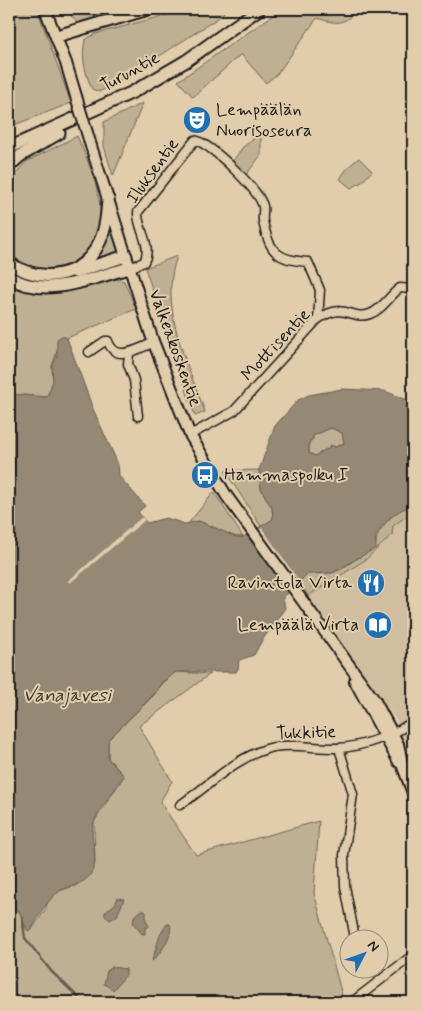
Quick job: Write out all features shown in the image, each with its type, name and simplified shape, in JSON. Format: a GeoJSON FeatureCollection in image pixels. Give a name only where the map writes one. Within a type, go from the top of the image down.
{"type":"FeatureCollection","features":[{"type":"Feature","properties":{"kind":"main road"},"geometry":{"type":"LineString","coordinates":[[57,36],[148,9]]}},
{"type":"Feature","properties":{"kind":"main road","name":"Turuntie"},"geometry":{"type":"LineString","coordinates":[[9,148],[105,106],[186,60],[259,9]]}},
{"type":"Feature","properties":{"kind":"main road"},"geometry":{"type":"LineString","coordinates":[[9,166],[20,156],[105,106]]}},
{"type":"Feature","properties":{"kind":"main road"},"geometry":{"type":"LineString","coordinates":[[70,273],[85,262],[98,245],[105,227],[108,199]]}},
{"type":"Feature","properties":{"kind":"main road"},"geometry":{"type":"LineString","coordinates":[[9,263],[34,275],[47,276],[70,273],[126,256]]}},
{"type":"Feature","properties":{"kind":"main road"},"geometry":{"type":"LineString","coordinates":[[9,276],[28,284],[49,287],[72,284],[129,268]]}},
{"type":"Feature","properties":{"kind":"street","name":"Valkeakoskentie"},"geometry":{"type":"LineString","coordinates":[[45,9],[66,63],[153,343],[190,435],[203,459],[247,525],[374,701],[413,793]]}},
{"type":"Feature","properties":{"kind":"street","name":"Iluksentie"},"geometry":{"type":"LineString","coordinates":[[129,268],[144,262],[147,256],[148,249],[138,221],[138,212],[195,140],[203,142],[257,195],[263,208],[262,220],[267,236],[279,256],[290,261],[308,262],[320,290],[318,319]]}},
{"type":"Feature","properties":{"kind":"street","name":"Mottisentie"},"geometry":{"type":"LineString","coordinates":[[190,435],[234,411],[318,319],[330,312],[342,310],[351,314],[368,315],[400,288],[413,290]]}},
{"type":"Feature","properties":{"kind":"street"},"geometry":{"type":"LineString","coordinates":[[89,352],[108,341],[112,349],[129,354],[153,343]]}},
{"type":"Feature","properties":{"kind":"street"},"geometry":{"type":"LineString","coordinates":[[129,354],[128,364],[134,380],[138,416]]}},
{"type":"Feature","properties":{"kind":"street","name":"Tukkitie"},"geometry":{"type":"LineString","coordinates":[[180,805],[210,785],[230,766],[267,749],[290,746],[339,748],[371,742],[413,721]]}},
{"type":"Feature","properties":{"kind":"street"},"geometry":{"type":"LineString","coordinates":[[339,748],[353,794],[344,855],[345,886],[353,928]]}},
{"type":"Feature","properties":{"kind":"street"},"geometry":{"type":"LineString","coordinates":[[352,1002],[413,955]]}},
{"type":"Feature","properties":{"kind":"shaded area"},"geometry":{"type":"Polygon","coordinates":[[[9,9],[37,9],[71,103],[9,127],[9,9]]]}},
{"type":"Feature","properties":{"kind":"shaded area"},"geometry":{"type":"Polygon","coordinates":[[[64,9],[133,9],[80,25],[64,9]]]}},
{"type":"Feature","properties":{"kind":"shaded area"},"geometry":{"type":"Polygon","coordinates":[[[189,9],[226,9],[221,16],[138,70],[99,92],[92,89],[84,65],[85,40],[95,34],[189,9]]]}},
{"type":"Feature","properties":{"kind":"shaded area"},"geometry":{"type":"Polygon","coordinates":[[[282,9],[358,9],[344,21],[330,22],[317,18],[278,73],[266,83],[241,54],[193,97],[178,81],[282,9]]]}},
{"type":"Feature","properties":{"kind":"shaded area"},"geometry":{"type":"Polygon","coordinates":[[[143,103],[113,176],[104,146],[104,122],[143,103]]]}},
{"type":"Feature","properties":{"kind":"shaded area"},"geometry":{"type":"Polygon","coordinates":[[[77,136],[97,188],[100,206],[98,230],[87,251],[68,265],[57,269],[44,270],[30,267],[9,256],[9,182],[26,162],[77,136]]]}},
{"type":"Feature","properties":{"kind":"shaded area"},"geometry":{"type":"Polygon","coordinates":[[[256,137],[261,138],[261,155],[246,175],[233,161],[243,147],[256,137]]]}},
{"type":"Feature","properties":{"kind":"shaded area"},"geometry":{"type":"Polygon","coordinates":[[[359,158],[372,171],[362,182],[351,188],[340,179],[348,167],[359,158]]]}},
{"type":"Feature","properties":{"kind":"shaded area"},"geometry":{"type":"Polygon","coordinates":[[[110,225],[119,255],[83,266],[110,225]]]}},
{"type":"Feature","properties":{"kind":"shaded area"},"geometry":{"type":"Polygon","coordinates":[[[177,256],[172,275],[173,315],[184,355],[205,412],[195,416],[145,268],[177,256]]]}},
{"type":"Feature","properties":{"kind":"shaded area"},"geometry":{"type":"Polygon","coordinates":[[[111,278],[124,281],[136,309],[67,338],[62,336],[52,366],[53,381],[47,397],[9,394],[9,283],[34,291],[47,292],[72,289],[111,278]]]}},
{"type":"Feature","properties":{"kind":"shaded area"},"geometry":{"type":"Polygon","coordinates":[[[331,428],[342,433],[344,443],[315,456],[309,453],[309,442],[313,439],[312,436],[331,428]]]}},
{"type":"Feature","properties":{"kind":"shaded area"},"geometry":{"type":"Polygon","coordinates":[[[259,470],[261,489],[272,508],[273,519],[262,528],[225,471],[259,470]]]}},
{"type":"Feature","properties":{"kind":"shaded area"},"geometry":{"type":"Polygon","coordinates":[[[214,492],[243,537],[236,537],[199,521],[188,524],[214,492]]]}},
{"type":"Feature","properties":{"kind":"shaded area"},"geometry":{"type":"Polygon","coordinates":[[[404,507],[413,507],[413,519],[405,517],[393,526],[392,535],[365,560],[308,596],[299,581],[307,574],[332,573],[342,569],[376,545],[381,529],[394,514],[404,507]]]}},
{"type":"Feature","properties":{"kind":"shaded area"},"geometry":{"type":"Polygon","coordinates":[[[405,517],[413,519],[413,759],[411,760],[398,722],[308,596],[365,560],[392,535],[393,526],[405,517]]]}},
{"type":"Feature","properties":{"kind":"shaded area"},"geometry":{"type":"Polygon","coordinates":[[[176,672],[210,674],[139,726],[172,781],[160,802],[196,855],[319,821],[314,893],[342,995],[335,1002],[9,1002],[9,912],[15,908],[19,911],[27,929],[31,931],[45,910],[49,899],[61,890],[76,886],[95,865],[94,822],[124,776],[108,758],[108,740],[155,694],[162,683],[176,672]]]}},
{"type":"Feature","properties":{"kind":"water","name":"Vanajavesi"},"geometry":{"type":"Polygon","coordinates":[[[62,336],[67,338],[93,409],[118,464],[119,476],[145,506],[138,512],[147,523],[166,518],[185,524],[199,521],[236,537],[243,537],[273,519],[272,508],[261,489],[259,470],[275,426],[298,400],[309,395],[342,389],[384,391],[413,402],[413,507],[402,509],[386,521],[376,536],[376,548],[332,573],[307,574],[283,598],[285,608],[254,655],[239,660],[236,672],[176,672],[162,682],[155,693],[108,740],[108,758],[124,776],[94,822],[92,835],[95,855],[93,869],[84,881],[60,891],[51,898],[31,931],[27,930],[19,911],[14,908],[9,912],[9,394],[47,397],[53,381],[52,366],[57,356],[57,339],[62,336]],[[331,428],[313,436],[313,439],[309,442],[309,453],[315,456],[326,449],[328,450],[330,445],[336,447],[344,443],[342,433],[331,428]]]}},
{"type":"Feature","properties":{"kind":"water"},"geometry":{"type":"Polygon","coordinates":[[[117,898],[124,899],[117,916],[110,920],[105,916],[105,912],[116,903],[117,898]]]}},
{"type":"Feature","properties":{"kind":"water"},"geometry":{"type":"Polygon","coordinates":[[[142,910],[146,912],[146,921],[149,926],[145,928],[145,934],[142,934],[133,923],[134,916],[142,910]]]}},
{"type":"Feature","properties":{"kind":"water"},"geometry":{"type":"Polygon","coordinates":[[[167,924],[170,924],[171,928],[168,939],[159,954],[152,961],[160,935],[167,924]]]}},
{"type":"Feature","properties":{"kind":"water"},"geometry":{"type":"Polygon","coordinates":[[[112,967],[126,969],[126,975],[113,990],[104,984],[107,971],[112,967]]]}},
{"type":"Feature","properties":{"kind":"pier"},"geometry":{"type":"Polygon","coordinates":[[[142,517],[145,520],[70,583],[68,581],[142,517]]]}},
{"type":"Feature","properties":{"kind":"pier"},"geometry":{"type":"Polygon","coordinates":[[[262,528],[299,581],[289,591],[248,535],[262,528]]]}},
{"type":"Feature","properties":{"kind":"waterway"},"geometry":{"type":"LineString","coordinates":[[22,917],[25,938],[51,971],[83,1002]]}},
{"type":"Feature","properties":{"kind":"place","name":"Lempäälän Nuorisoseura"},"geometry":{"type":"Point","coordinates":[197,120]}},
{"type":"Feature","properties":{"kind":"place","name":"Hammaspolku I"},"geometry":{"type":"Point","coordinates":[205,475]}},
{"type":"Feature","properties":{"kind":"place","name":"Ravintola Virta"},"geometry":{"type":"Point","coordinates":[371,583]}},
{"type":"Feature","properties":{"kind":"place","name":"Lempäälä Virta"},"geometry":{"type":"Point","coordinates":[378,625]}}]}
